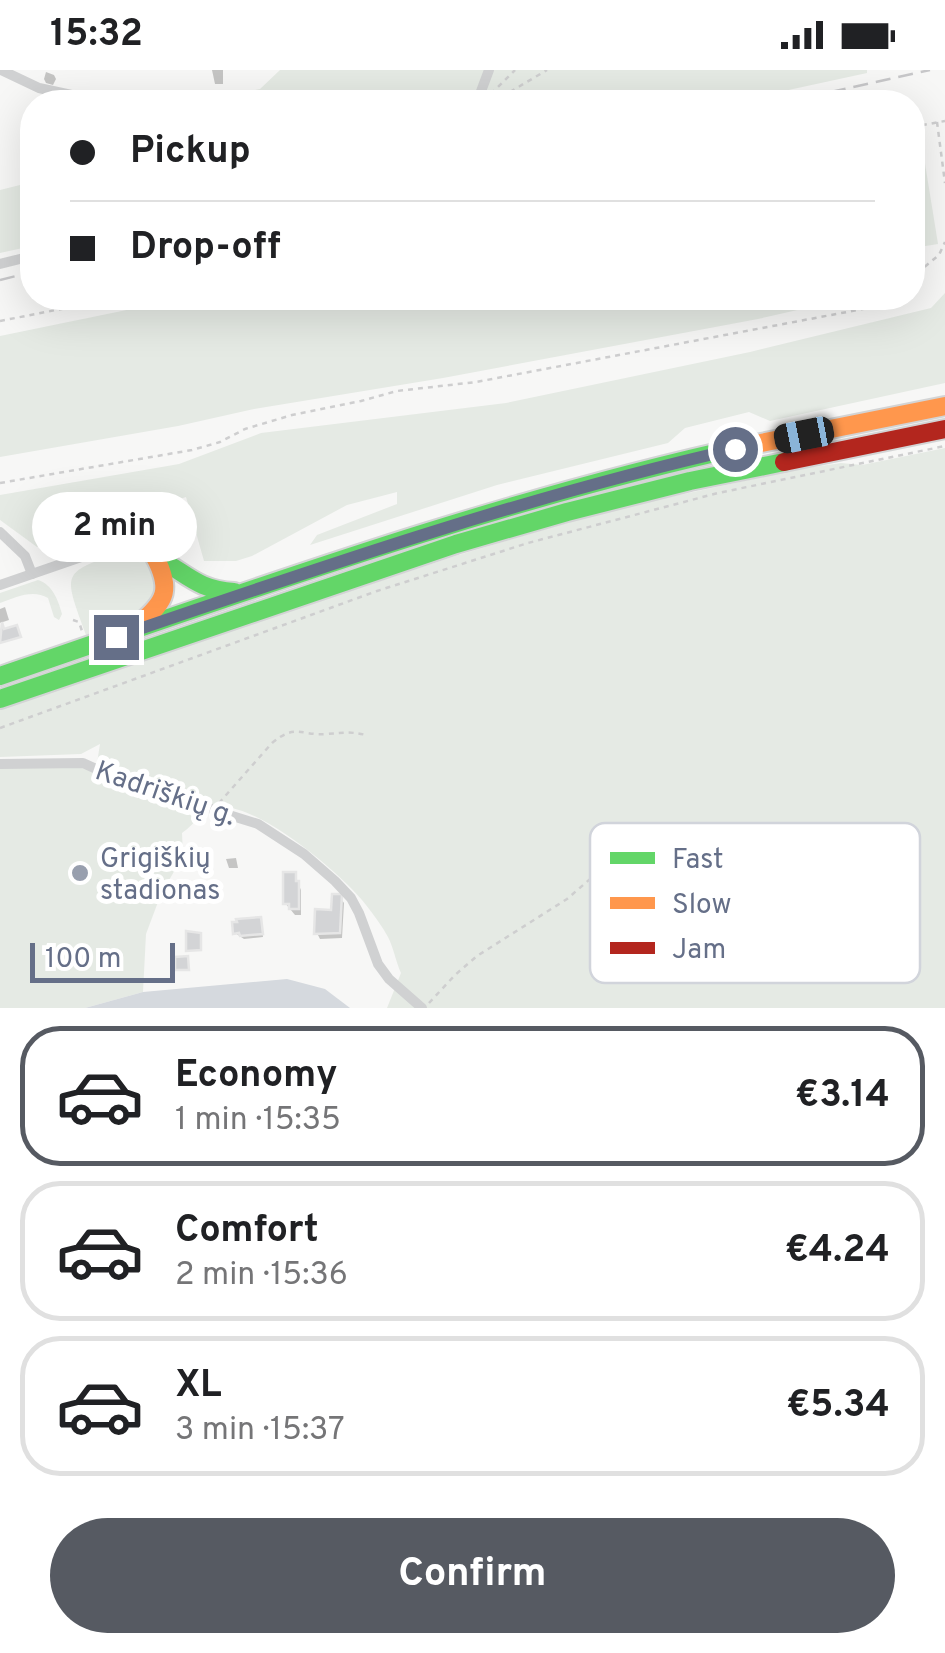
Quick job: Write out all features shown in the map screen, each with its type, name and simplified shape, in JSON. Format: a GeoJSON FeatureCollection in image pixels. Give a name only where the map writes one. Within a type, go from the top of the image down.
{"type":"FeatureCollection","features":[{"type":"Feature","properties":{"kind":"highway"},"geometry":{"type":"LineString","coordinates":[[0,676],[372,549],[524,502],[634,472],[945,406]]}},
{"type":"Feature","properties":{"kind":"highway"},"geometry":{"type":"LineString","coordinates":[[0,698],[456,544],[567,512],[690,481],[945,429]]}},
{"type":"Feature","properties":{"kind":"highway"},"geometry":{"type":"LineString","coordinates":[[690,481],[945,442]]}},
{"type":"Feature","properties":{"kind":"highway"},"geometry":{"type":"LineString","coordinates":[[155,557],[200,588],[214,592],[251,591]]}},
{"type":"Feature","properties":{"kind":"highway"},"geometry":{"type":"LineString","coordinates":[[116,637],[140,624],[163,600],[166,581],[155,557]]}},
{"type":"Feature","properties":{"kind":"street"},"geometry":{"type":"LineString","coordinates":[[1,70],[48,90]]}},
{"type":"Feature","properties":{"kind":"street"},"geometry":{"type":"LineString","coordinates":[[0,532],[25,556],[32,574]]}},
{"type":"Feature","properties":{"kind":"street"},"geometry":{"type":"LineString","coordinates":[[0,585],[116,545],[143,548],[155,557]]}},
{"type":"Feature","properties":{"kind":"street","name":"Kadriškių g."},"geometry":{"type":"LineString","coordinates":[[0,764],[82,764],[116,778],[174,788],[213,810],[258,824],[304,854],[351,898],[378,964],[423,1008]]}},
{"type":"Feature","properties":{"kind":"path"},"geometry":{"type":"LineString","coordinates":[[493,90],[515,70]]}},
{"type":"Feature","properties":{"kind":"path"},"geometry":{"type":"LineString","coordinates":[[514,90],[548,70]]}},
{"type":"Feature","properties":{"kind":"path"},"geometry":{"type":"LineString","coordinates":[[925,124],[945,120]]}},
{"type":"Feature","properties":{"kind":"path"},"geometry":{"type":"LineString","coordinates":[[936,122],[945,183]]}},
{"type":"Feature","properties":{"kind":"path"},"geometry":{"type":"LineString","coordinates":[[925,266],[939,255],[945,242]]}},
{"type":"Feature","properties":{"kind":"path"},"geometry":{"type":"LineString","coordinates":[[939,255],[945,262]]}},
{"type":"Feature","properties":{"kind":"path"},"geometry":{"type":"LineString","coordinates":[[0,322],[58,310]]}},
{"type":"Feature","properties":{"kind":"path"},"geometry":{"type":"LineString","coordinates":[[0,483],[192,450],[276,420],[397,391],[476,382],[853,310]]}},
{"type":"Feature","properties":{"kind":"path"},"geometry":{"type":"LineString","coordinates":[[0,728],[377,592],[528,543],[718,492],[945,442]]}},
{"type":"Feature","properties":{"kind":"path"},"geometry":{"type":"LineString","coordinates":[[213,810],[282,734],[347,730],[366,735]]}},
{"type":"Feature","properties":{"kind":"path"},"geometry":{"type":"LineString","coordinates":[[158,856],[178,855]]}},
{"type":"Feature","properties":{"kind":"path"},"geometry":{"type":"LineString","coordinates":[[423,1008],[477,956],[567,899],[590,878]]}},
{"type":"Feature","properties":{"kind":"shaded area"},"geometry":{"type":"Polygon","coordinates":[[[280,70],[867,70],[788,90],[255,90],[280,70]]]}},
{"type":"Feature","properties":{"kind":"shaded area"},"geometry":{"type":"Polygon","coordinates":[[[925,164],[938,244],[925,246],[925,164]]]}},
{"type":"Feature","properties":{"kind":"shaded area"},"geometry":{"type":"Polygon","coordinates":[[[20,185],[20,249],[0,253],[0,190],[20,185]]]}},
{"type":"Feature","properties":{"kind":"shaded area"},"geometry":{"type":"Polygon","coordinates":[[[945,293],[945,383],[770,421],[749,412],[685,428],[668,443],[497,485],[310,545],[317,535],[397,504],[397,492],[347,505],[236,561],[204,561],[186,497],[37,547],[0,520],[0,495],[179,464],[261,433],[506,403],[750,352],[931,308],[945,293]]]}},
{"type":"Feature","properties":{"kind":"shaded area"},"geometry":{"type":"Polygon","coordinates":[[[127,310],[798,310],[0,457],[0,336],[127,310]]]}},
{"type":"Feature","properties":{"kind":"shaded area"},"geometry":{"type":"Polygon","coordinates":[[[945,448],[945,1008],[387,1008],[401,973],[388,937],[366,905],[320,860],[277,829],[237,809],[220,807],[204,814],[182,833],[183,856],[161,894],[146,934],[143,992],[85,1008],[0,1008],[0,768],[92,769],[100,744],[81,754],[0,757],[0,708],[455,556],[614,509],[800,469],[841,463],[862,465],[945,448]]]}},
{"type":"Feature","properties":{"kind":"shaded area"},"geometry":{"type":"Polygon","coordinates":[[[126,550],[142,556],[151,565],[162,593],[144,614],[86,635],[73,598],[73,577],[89,564],[126,550]]]}},
{"type":"Feature","properties":{"kind":"shaded area"},"geometry":{"type":"Polygon","coordinates":[[[38,580],[54,594],[62,614],[59,620],[54,617],[48,598],[42,595],[24,595],[0,603],[0,593],[38,580]]]}},
{"type":"Feature","properties":{"kind":"shaded area"},"geometry":{"type":"Polygon","coordinates":[[[287,979],[325,989],[350,1008],[85,1008],[143,992],[287,979]]]}},
{"type":"Feature","properties":{"kind":"building"},"geometry":{"type":"Polygon","coordinates":[[[2,622],[4,629],[17,625],[21,637],[0,643],[2,622]]]}},
{"type":"Feature","properties":{"kind":"building"},"geometry":{"type":"Polygon","coordinates":[[[283,872],[296,872],[299,909],[283,904],[283,872]]]}},
{"type":"Feature","properties":{"kind":"building"},"geometry":{"type":"Polygon","coordinates":[[[332,894],[342,894],[340,933],[314,934],[315,909],[331,910],[332,894]]]}},
{"type":"Feature","properties":{"kind":"building"},"geometry":{"type":"Polygon","coordinates":[[[261,917],[263,934],[233,934],[232,922],[236,919],[261,917]]]}},
{"type":"Feature","properties":{"kind":"building"},"geometry":{"type":"Polygon","coordinates":[[[186,931],[201,933],[201,950],[186,951],[186,931]]]}},
{"type":"Feature","properties":{"kind":"building"},"geometry":{"type":"Polygon","coordinates":[[[188,956],[189,970],[175,970],[175,957],[188,956]]]}},
{"type":"Feature","properties":{"kind":"railway"},"geometry":{"type":"LineString","coordinates":[[840,90],[930,70]]}},
{"type":"Feature","properties":{"kind":"railway"},"geometry":{"type":"LineString","coordinates":[[0,280],[20,275]]}},
{"type":"Feature","properties":{"kind":"traffic: fast"},"geometry":{"type":"LineString","coordinates":[[0,676],[463,521],[746,446]]}},
{"type":"Feature","properties":{"kind":"traffic: fast"},"geometry":{"type":"LineString","coordinates":[[0,699],[456,544],[690,481],[784,462]]}},
{"type":"Feature","properties":{"kind":"traffic: fast"},"geometry":{"type":"LineString","coordinates":[[155,557],[200,584],[234,592]]}},
{"type":"Feature","properties":{"kind":"traffic: slow"},"geometry":{"type":"LineString","coordinates":[[746,446],[945,406]]}},
{"type":"Feature","properties":{"kind":"traffic: slow"},"geometry":{"type":"LineString","coordinates":[[140,623],[156,608],[164,593],[155,557]]}},
{"type":"Feature","properties":{"kind":"traffic: jam"},"geometry":{"type":"LineString","coordinates":[[784,462],[945,429]]}},
{"type":"Feature","properties":{"kind":"place","name":"Grigiškių stadionas"},"geometry":{"type":"Point","coordinates":[80,873]}},
{"type":"Feature","properties":{"kind":"route"},"geometry":{"type":"LineString","coordinates":[[116,637],[469,519],[634,472],[735,449]]}}]}
